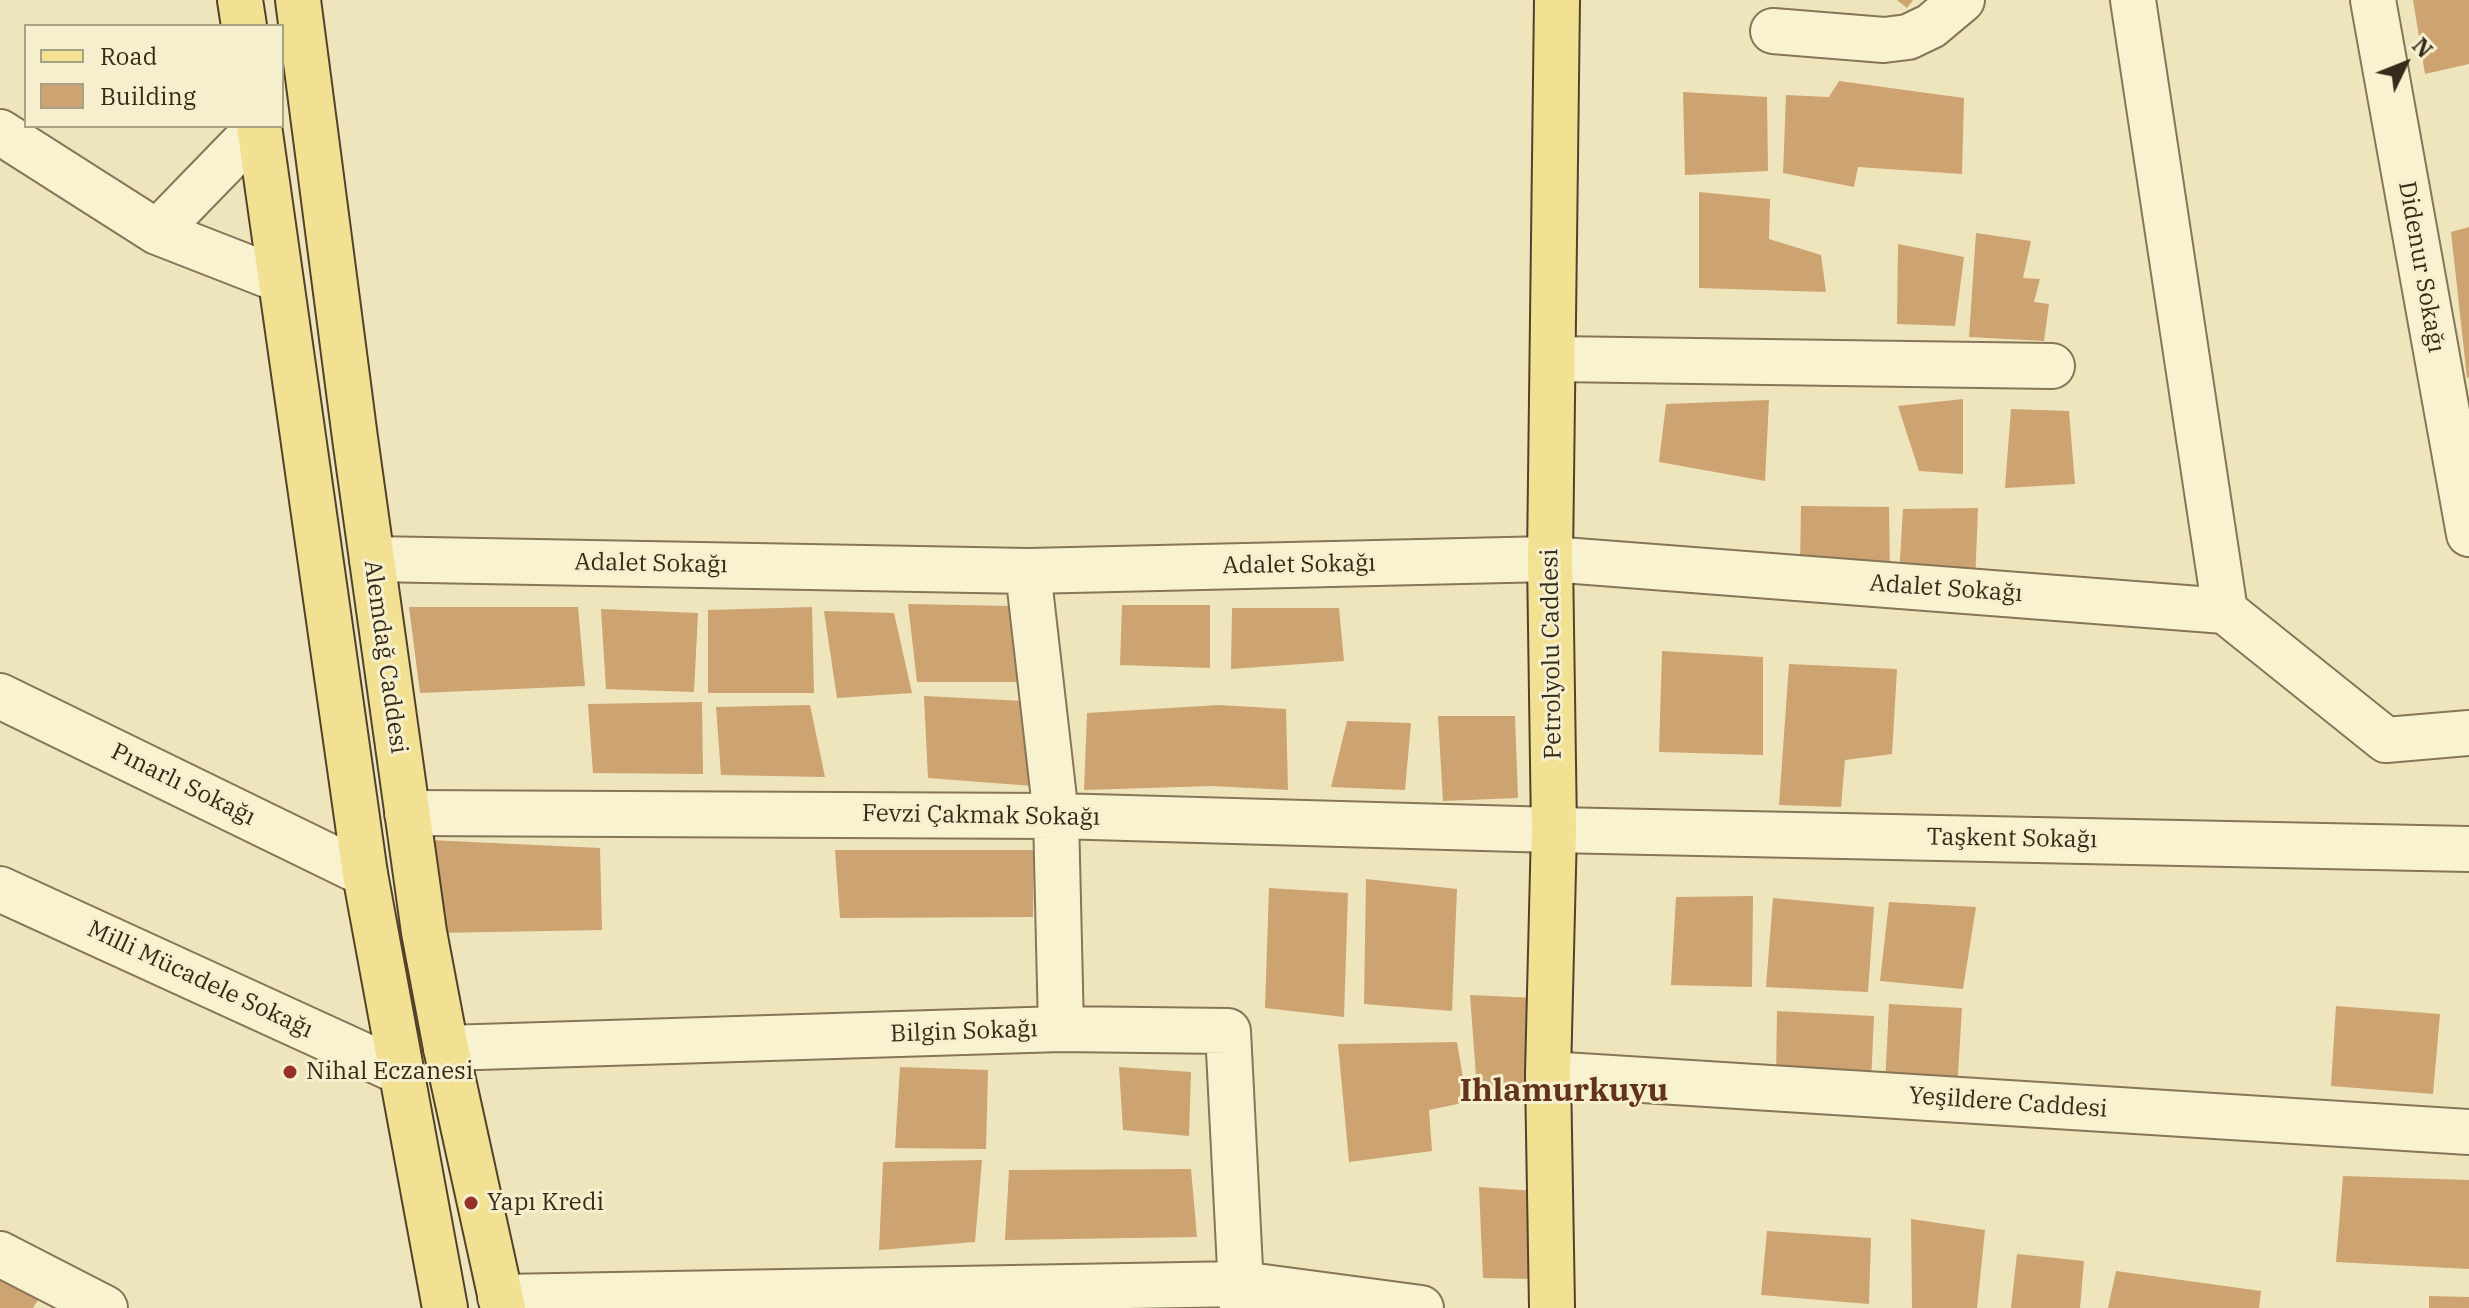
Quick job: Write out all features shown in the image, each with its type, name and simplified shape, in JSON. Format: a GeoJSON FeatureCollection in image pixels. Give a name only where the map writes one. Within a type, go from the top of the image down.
{"type":"FeatureCollection","features":[{"type":"Feature","properties":{"kind":"main road"},"geometry":{"type":"LineString","coordinates":[[240,0],[244,24]]}},
{"type":"Feature","properties":{"kind":"main road","name":"Alemdağ Caddesi"},"geometry":{"type":"LineString","coordinates":[[298,0],[424,932],[446,1048],[502,1302]]}},
{"type":"Feature","properties":{"kind":"main road","name":"Petrolyolu Caddesi"},"geometry":{"type":"LineString","coordinates":[[1552,1308],[1548,1074],[1554,830],[1550,559],[1557,0]]}},
{"type":"Feature","properties":{"kind":"main road"},"geometry":{"type":"LineString","coordinates":[[259,128],[365,874],[445,1308]]}},
{"type":"Feature","properties":{"kind":"street"},"geometry":{"type":"LineString","coordinates":[[1773,31],[1884,40],[1908,37],[1931,26],[1962,0]]}},
{"type":"Feature","properties":{"kind":"street"},"geometry":{"type":"LineString","coordinates":[[2133,0],[2225,611],[2386,740],[2469,733]]}},
{"type":"Feature","properties":{"kind":"street","name":"Didenur Sokağı"},"geometry":{"type":"LineString","coordinates":[[2373,0],[2469,534]]}},
{"type":"Feature","properties":{"kind":"street"},"geometry":{"type":"LineString","coordinates":[[157,232],[257,128]]}},
{"type":"Feature","properties":{"kind":"street"},"geometry":{"type":"LineString","coordinates":[[0,132],[157,232],[280,280]]}},
{"type":"Feature","properties":{"kind":"street"},"geometry":{"type":"LineString","coordinates":[[1554,359],[2052,366]]}},
{"type":"Feature","properties":{"kind":"street","name":"Adalet Sokağı"},"geometry":{"type":"LineString","coordinates":[[372,559],[1028,571],[1550,559],[2225,611]]}},
{"type":"Feature","properties":{"kind":"street"},"geometry":{"type":"LineString","coordinates":[[1028,571],[1056,816],[1061,1029]]}},
{"type":"Feature","properties":{"kind":"street","name":"Pınarlı Sokağı"},"geometry":{"type":"LineString","coordinates":[[0,696],[365,874]]}},
{"type":"Feature","properties":{"kind":"street","name":"Fevzi Çakmak Sokağı"},"geometry":{"type":"LineString","coordinates":[[407,813],[1056,816],[1554,830]]}},
{"type":"Feature","properties":{"kind":"street","name":"Taşkent Sokağı"},"geometry":{"type":"LineString","coordinates":[[1554,830],[2469,849]]}},
{"type":"Feature","properties":{"kind":"street","name":"Milli Mücadele Sokağı"},"geometry":{"type":"LineString","coordinates":[[0,889],[400,1072]]}},
{"type":"Feature","properties":{"kind":"street","name":"Bilgin Sokağı"},"geometry":{"type":"LineString","coordinates":[[446,1048],[1061,1029],[1228,1031],[1241,1296]]}},
{"type":"Feature","properties":{"kind":"street","name":"Yeşildere Caddesi"},"geometry":{"type":"LineString","coordinates":[[1548,1074],[2469,1132]]}},
{"type":"Feature","properties":{"kind":"street"},"geometry":{"type":"LineString","coordinates":[[0,1254],[105,1308]]}},
{"type":"Feature","properties":{"kind":"street"},"geometry":{"type":"LineString","coordinates":[[502,1302],[1241,1296],[1421,1308]]}},
{"type":"Feature","properties":{"kind":"building"},"geometry":{"type":"Polygon","coordinates":[[[1897,0],[1913,0],[1907,8],[1897,0]]]}},
{"type":"Feature","properties":{"kind":"building"},"geometry":{"type":"Polygon","coordinates":[[[2413,0],[2469,0],[2469,64],[2425,74],[2413,0]]]}},
{"type":"Feature","properties":{"kind":"building"},"geometry":{"type":"Polygon","coordinates":[[[1839,81],[1964,98],[1962,174],[1858,167],[1854,187],[1783,173],[1786,95],[1829,97],[1839,81]]]}},
{"type":"Feature","properties":{"kind":"building"},"geometry":{"type":"Polygon","coordinates":[[[1683,92],[1767,97],[1768,171],[1685,175],[1683,92]]]}},
{"type":"Feature","properties":{"kind":"building"},"geometry":{"type":"Polygon","coordinates":[[[1699,192],[1770,199],[1769,239],[1821,255],[1826,292],[1699,288],[1699,192]]]}},
{"type":"Feature","properties":{"kind":"building"},"geometry":{"type":"Polygon","coordinates":[[[2469,227],[2469,377],[2467,378],[2451,232],[2469,227]]]}},
{"type":"Feature","properties":{"kind":"building"},"geometry":{"type":"Polygon","coordinates":[[[1976,233],[2031,241],[2023,278],[2040,279],[2034,302],[2049,304],[2044,341],[1969,337],[1976,233]]]}},
{"type":"Feature","properties":{"kind":"building"},"geometry":{"type":"Polygon","coordinates":[[[1898,244],[1964,257],[1955,326],[1897,324],[1898,244]]]}},
{"type":"Feature","properties":{"kind":"building"},"geometry":{"type":"Polygon","coordinates":[[[1963,399],[1963,474],[1919,471],[1898,406],[1963,399]]]}},
{"type":"Feature","properties":{"kind":"building"},"geometry":{"type":"Polygon","coordinates":[[[1769,400],[1765,481],[1659,462],[1666,404],[1769,400]]]}},
{"type":"Feature","properties":{"kind":"building"},"geometry":{"type":"Polygon","coordinates":[[[2011,409],[2069,411],[2075,484],[2005,488],[2011,409]]]}},
{"type":"Feature","properties":{"kind":"building"},"geometry":{"type":"Polygon","coordinates":[[[1801,506],[1889,507],[1890,574],[1800,567],[1801,506]]]}},
{"type":"Feature","properties":{"kind":"building"},"geometry":{"type":"Polygon","coordinates":[[[1978,508],[1975,583],[1899,576],[1903,509],[1978,508]]]}},
{"type":"Feature","properties":{"kind":"building"},"geometry":{"type":"Polygon","coordinates":[[[908,604],[1012,606],[1018,682],[917,682],[908,604]]]}},
{"type":"Feature","properties":{"kind":"building"},"geometry":{"type":"Polygon","coordinates":[[[1122,605],[1210,605],[1210,668],[1120,665],[1122,605]]]}},
{"type":"Feature","properties":{"kind":"building"},"geometry":{"type":"Polygon","coordinates":[[[409,607],[578,607],[585,686],[420,693],[409,607]]]}},
{"type":"Feature","properties":{"kind":"building"},"geometry":{"type":"Polygon","coordinates":[[[812,607],[814,693],[708,693],[708,610],[812,607]]]}},
{"type":"Feature","properties":{"kind":"building"},"geometry":{"type":"Polygon","coordinates":[[[1232,608],[1339,608],[1344,661],[1231,669],[1232,608]]]}},
{"type":"Feature","properties":{"kind":"building"},"geometry":{"type":"Polygon","coordinates":[[[601,609],[698,613],[694,692],[606,689],[601,609]]]}},
{"type":"Feature","properties":{"kind":"building"},"geometry":{"type":"Polygon","coordinates":[[[824,611],[894,613],[912,693],[837,698],[824,611]]]}},
{"type":"Feature","properties":{"kind":"building"},"geometry":{"type":"Polygon","coordinates":[[[1662,651],[1763,657],[1763,755],[1659,752],[1662,651]]]}},
{"type":"Feature","properties":{"kind":"building"},"geometry":{"type":"Polygon","coordinates":[[[1789,664],[1897,669],[1892,754],[1845,760],[1841,807],[1779,805],[1789,664]]]}},
{"type":"Feature","properties":{"kind":"building"},"geometry":{"type":"Polygon","coordinates":[[[924,696],[1025,701],[1033,786],[928,778],[924,696]]]}},
{"type":"Feature","properties":{"kind":"building"},"geometry":{"type":"Polygon","coordinates":[[[702,702],[703,774],[593,773],[588,704],[702,702]]]}},
{"type":"Feature","properties":{"kind":"building"},"geometry":{"type":"Polygon","coordinates":[[[810,705],[825,777],[721,775],[716,707],[810,705]]]}},
{"type":"Feature","properties":{"kind":"building"},"geometry":{"type":"Polygon","coordinates":[[[1219,705],[1286,709],[1288,790],[1212,786],[1084,790],[1087,713],[1219,705]]]}},
{"type":"Feature","properties":{"kind":"building"},"geometry":{"type":"Polygon","coordinates":[[[1438,716],[1515,716],[1518,798],[1443,801],[1438,716]]]}},
{"type":"Feature","properties":{"kind":"building"},"geometry":{"type":"Polygon","coordinates":[[[1347,721],[1411,723],[1405,790],[1331,787],[1347,721]]]}},
{"type":"Feature","properties":{"kind":"building"},"geometry":{"type":"Polygon","coordinates":[[[429,840],[600,848],[602,930],[434,933],[429,840]]]}},
{"type":"Feature","properties":{"kind":"building"},"geometry":{"type":"Polygon","coordinates":[[[835,850],[1034,850],[1033,917],[840,918],[835,850]]]}},
{"type":"Feature","properties":{"kind":"building"},"geometry":{"type":"Polygon","coordinates":[[[1366,879],[1457,889],[1452,1011],[1364,1004],[1366,879]]]}},
{"type":"Feature","properties":{"kind":"building"},"geometry":{"type":"Polygon","coordinates":[[[1269,888],[1348,893],[1344,1017],[1265,1008],[1269,888]]]}},
{"type":"Feature","properties":{"kind":"building"},"geometry":{"type":"Polygon","coordinates":[[[1753,896],[1752,987],[1671,985],[1676,897],[1753,896]]]}},
{"type":"Feature","properties":{"kind":"building"},"geometry":{"type":"Polygon","coordinates":[[[1773,898],[1874,907],[1868,992],[1766,987],[1773,898]]]}},
{"type":"Feature","properties":{"kind":"building"},"geometry":{"type":"Polygon","coordinates":[[[1889,902],[1976,907],[1963,989],[1880,981],[1889,902]]]}},
{"type":"Feature","properties":{"kind":"building"},"geometry":{"type":"Polygon","coordinates":[[[1470,995],[1537,998],[1538,1093],[1477,1090],[1470,995]]]}},
{"type":"Feature","properties":{"kind":"building"},"geometry":{"type":"Polygon","coordinates":[[[1889,1004],[1962,1008],[1957,1090],[1885,1085],[1889,1004]]]}},
{"type":"Feature","properties":{"kind":"building"},"geometry":{"type":"Polygon","coordinates":[[[2336,1006],[2440,1014],[2433,1094],[2331,1086],[2336,1006]]]}},
{"type":"Feature","properties":{"kind":"building"},"geometry":{"type":"Polygon","coordinates":[[[1777,1011],[1874,1016],[1871,1084],[1776,1078],[1777,1011]]]}},
{"type":"Feature","properties":{"kind":"building"},"geometry":{"type":"Polygon","coordinates":[[[1457,1042],[1467,1102],[1429,1110],[1432,1151],[1349,1162],[1338,1044],[1457,1042]]]}},
{"type":"Feature","properties":{"kind":"building"},"geometry":{"type":"Polygon","coordinates":[[[900,1067],[988,1070],[986,1149],[895,1148],[900,1067]]]}},
{"type":"Feature","properties":{"kind":"building"},"geometry":{"type":"Polygon","coordinates":[[[1119,1067],[1191,1072],[1189,1136],[1123,1130],[1119,1067]]]}},
{"type":"Feature","properties":{"kind":"building"},"geometry":{"type":"Polygon","coordinates":[[[982,1160],[975,1242],[879,1250],[883,1162],[982,1160]]]}},
{"type":"Feature","properties":{"kind":"building"},"geometry":{"type":"Polygon","coordinates":[[[1191,1169],[1197,1237],[1005,1240],[1009,1170],[1191,1169]]]}},
{"type":"Feature","properties":{"kind":"building"},"geometry":{"type":"Polygon","coordinates":[[[2343,1176],[2469,1180],[2469,1269],[2336,1262],[2343,1176]]]}},
{"type":"Feature","properties":{"kind":"building"},"geometry":{"type":"Polygon","coordinates":[[[1479,1187],[1535,1191],[1537,1279],[1483,1278],[1479,1187]]]}},
{"type":"Feature","properties":{"kind":"building"},"geometry":{"type":"Polygon","coordinates":[[[1911,1219],[1985,1230],[1977,1308],[1912,1308],[1911,1219]]]}},
{"type":"Feature","properties":{"kind":"building"},"geometry":{"type":"Polygon","coordinates":[[[1767,1231],[1871,1238],[1869,1304],[1761,1295],[1767,1231]]]}},
{"type":"Feature","properties":{"kind":"building"},"geometry":{"type":"Polygon","coordinates":[[[2017,1254],[2084,1261],[2080,1308],[2011,1308],[2017,1254]]]}},
{"type":"Feature","properties":{"kind":"building"},"geometry":{"type":"Polygon","coordinates":[[[2116,1271],[2261,1291],[2259,1308],[2108,1308],[2116,1271]]]}},
{"type":"Feature","properties":{"kind":"building"},"geometry":{"type":"Polygon","coordinates":[[[0,1277],[38,1300],[33,1308],[0,1308],[0,1277]]]}},
{"type":"Feature","properties":{"kind":"building"},"geometry":{"type":"Polygon","coordinates":[[[2429,1296],[2469,1297],[2469,1308],[2429,1308],[2429,1296]]]}},
{"type":"Feature","properties":{"kind":"place","name":"Nihal Eczanesi"},"geometry":{"type":"Point","coordinates":[290,1072]}},
{"type":"Feature","properties":{"kind":"place","name":"Yapı Kredi"},"geometry":{"type":"Point","coordinates":[471,1203]}},
{"type":"Feature","properties":{"kind":"district","name":"Ihlamurkuyu"},"geometry":{"type":"Point","coordinates":[1564,1092]}}]}
